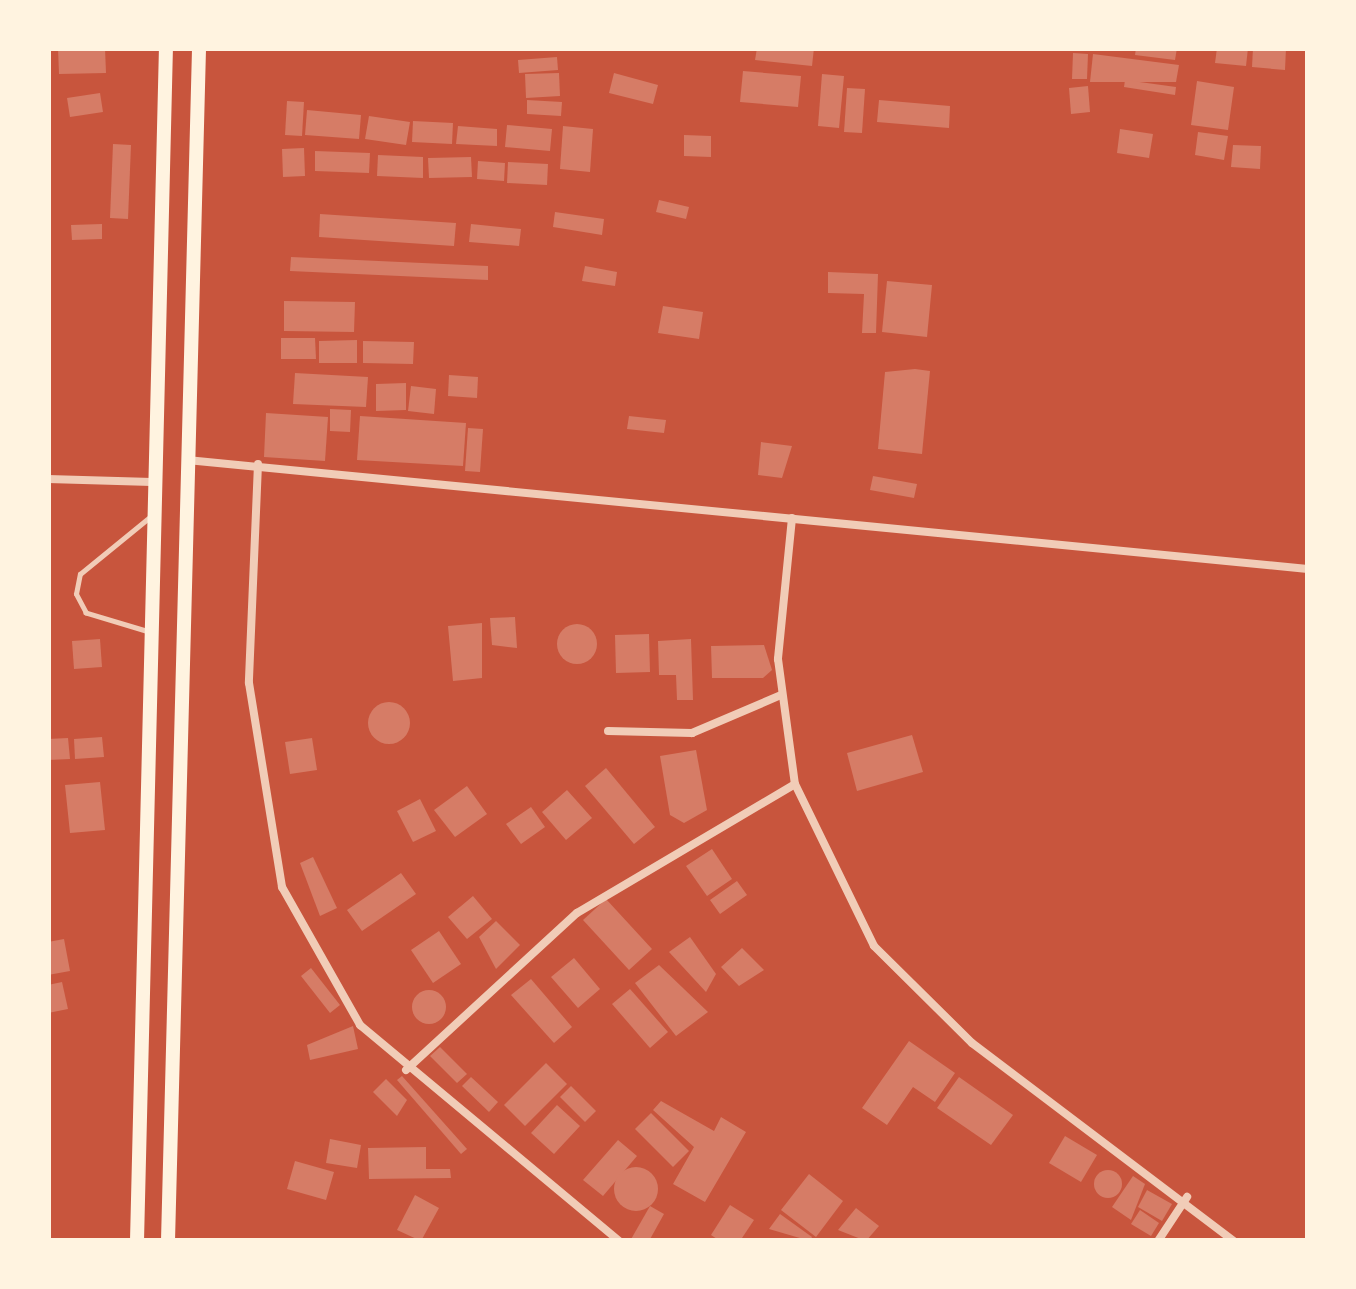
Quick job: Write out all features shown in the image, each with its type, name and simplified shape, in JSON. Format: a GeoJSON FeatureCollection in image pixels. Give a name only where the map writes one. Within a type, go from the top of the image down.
{"type":"FeatureCollection","features":[{"type":"Feature","properties":{"kind":"highway"},"geometry":{"type":"LineString","coordinates":[[137,1241],[166,48]]}},
{"type":"Feature","properties":{"kind":"highway"},"geometry":{"type":"LineString","coordinates":[[169,1241],[199,48]]}},
{"type":"Feature","properties":{"kind":"street"},"geometry":{"type":"LineString","coordinates":[[187,460],[1308,569]]}},
{"type":"Feature","properties":{"kind":"street"},"geometry":{"type":"LineString","coordinates":[[258,464],[249,683],[283,887],[360,1025],[406,1070],[619,1241]]}},
{"type":"Feature","properties":{"kind":"street"},"geometry":{"type":"LineString","coordinates":[[48,479],[152,482]]}},
{"type":"Feature","properties":{"kind":"street"},"geometry":{"type":"LineString","coordinates":[[792,518],[782,695],[795,784],[874,946],[917,994],[1081,1130],[1187,1196],[1234,1241]]}},
{"type":"Feature","properties":{"kind":"street"},"geometry":{"type":"LineString","coordinates":[[608,731],[692,733],[782,695]]}},
{"type":"Feature","properties":{"kind":"street"},"geometry":{"type":"LineString","coordinates":[[406,1070],[577,913],[795,784]]}},
{"type":"Feature","properties":{"kind":"street"},"geometry":{"type":"LineString","coordinates":[[1158,1241],[1187,1196]]}},
{"type":"Feature","properties":{"kind":"street"},"geometry":{"type":"LineString","coordinates":[[602,1241],[606,1231]]}},
{"type":"Feature","properties":{"kind":"lane"},"geometry":{"type":"LineString","coordinates":[[149,632],[86,613],[76,594],[80,574],[151,517]]}},
{"type":"Feature","properties":{"kind":"building"},"geometry":{"type":"Polygon","coordinates":[[[58,48],[105,48],[106,73],[59,74],[58,48]]]}},
{"type":"Feature","properties":{"kind":"building"},"geometry":{"type":"Polygon","coordinates":[[[757,48],[814,48],[812,66],[755,60],[757,48]]]}},
{"type":"Feature","properties":{"kind":"building"},"geometry":{"type":"Polygon","coordinates":[[[1136,48],[1177,48],[1175,60],[1135,55],[1136,48]]]}},
{"type":"Feature","properties":{"kind":"building"},"geometry":{"type":"Polygon","coordinates":[[[1217,48],[1248,48],[1246,66],[1215,63],[1217,48]]]}},
{"type":"Feature","properties":{"kind":"building"},"geometry":{"type":"Polygon","coordinates":[[[1253,48],[1286,48],[1285,70],[1252,67],[1253,48]]]}},
{"type":"Feature","properties":{"kind":"building"},"geometry":{"type":"Polygon","coordinates":[[[1073,53],[1088,54],[1087,79],[1072,79],[1073,53]]]}},
{"type":"Feature","properties":{"kind":"building"},"geometry":{"type":"Polygon","coordinates":[[[1093,54],[1179,65],[1176,82],[1090,82],[1093,54]]]}},
{"type":"Feature","properties":{"kind":"building"},"geometry":{"type":"Polygon","coordinates":[[[557,57],[558,70],[519,73],[518,60],[557,57]]]}},
{"type":"Feature","properties":{"kind":"building"},"geometry":{"type":"Polygon","coordinates":[[[743,71],[801,76],[798,107],[740,102],[743,71]]]}},
{"type":"Feature","properties":{"kind":"building"},"geometry":{"type":"Polygon","coordinates":[[[559,73],[560,96],[526,98],[525,74],[559,73]]]}},
{"type":"Feature","properties":{"kind":"building"},"geometry":{"type":"Polygon","coordinates":[[[614,73],[658,85],[653,104],[609,93],[614,73]]]}},
{"type":"Feature","properties":{"kind":"building"},"geometry":{"type":"Polygon","coordinates":[[[822,74],[844,76],[839,128],[818,126],[822,74]]]}},
{"type":"Feature","properties":{"kind":"building"},"geometry":{"type":"Polygon","coordinates":[[[1125,80],[1176,87],[1175,95],[1124,87],[1125,80]]]}},
{"type":"Feature","properties":{"kind":"building"},"geometry":{"type":"Polygon","coordinates":[[[1197,81],[1234,87],[1228,130],[1191,125],[1197,81]]]}},
{"type":"Feature","properties":{"kind":"building"},"geometry":{"type":"Polygon","coordinates":[[[1088,86],[1090,112],[1071,114],[1069,88],[1088,86]]]}},
{"type":"Feature","properties":{"kind":"building"},"geometry":{"type":"Polygon","coordinates":[[[847,88],[865,89],[862,133],[844,132],[847,88]]]}},
{"type":"Feature","properties":{"kind":"building"},"geometry":{"type":"Polygon","coordinates":[[[100,93],[103,112],[70,117],[67,98],[100,93]]]}},
{"type":"Feature","properties":{"kind":"building"},"geometry":{"type":"Polygon","coordinates":[[[527,100],[562,102],[561,116],[527,114],[527,100]]]}},
{"type":"Feature","properties":{"kind":"building"},"geometry":{"type":"Polygon","coordinates":[[[879,100],[950,106],[949,128],[877,122],[879,100]]]}},
{"type":"Feature","properties":{"kind":"building"},"geometry":{"type":"Polygon","coordinates":[[[287,101],[304,102],[302,136],[285,135],[287,101]]]}},
{"type":"Feature","properties":{"kind":"building"},"geometry":{"type":"Polygon","coordinates":[[[307,110],[361,115],[359,139],[305,135],[307,110]]]}},
{"type":"Feature","properties":{"kind":"building"},"geometry":{"type":"Polygon","coordinates":[[[369,116],[410,122],[406,145],[365,139],[369,116]]]}},
{"type":"Feature","properties":{"kind":"building"},"geometry":{"type":"Polygon","coordinates":[[[413,121],[453,123],[452,144],[412,142],[413,121]]]}},
{"type":"Feature","properties":{"kind":"building"},"geometry":{"type":"Polygon","coordinates":[[[507,125],[552,129],[550,151],[505,147],[507,125]]]}},
{"type":"Feature","properties":{"kind":"building"},"geometry":{"type":"Polygon","coordinates":[[[458,126],[497,129],[497,146],[456,144],[458,126]]]}},
{"type":"Feature","properties":{"kind":"building"},"geometry":{"type":"Polygon","coordinates":[[[563,126],[593,129],[590,172],[560,169],[563,126]]]}},
{"type":"Feature","properties":{"kind":"building"},"geometry":{"type":"Polygon","coordinates":[[[1120,129],[1153,134],[1149,158],[1117,153],[1120,129]]]}},
{"type":"Feature","properties":{"kind":"building"},"geometry":{"type":"Polygon","coordinates":[[[1198,132],[1228,136],[1224,160],[1195,155],[1198,132]]]}},
{"type":"Feature","properties":{"kind":"building"},"geometry":{"type":"Polygon","coordinates":[[[684,135],[711,136],[711,157],[684,156],[684,135]]]}},
{"type":"Feature","properties":{"kind":"building"},"geometry":{"type":"Polygon","coordinates":[[[113,144],[131,145],[128,219],[110,218],[113,144]]]}},
{"type":"Feature","properties":{"kind":"building"},"geometry":{"type":"Polygon","coordinates":[[[1233,145],[1261,146],[1260,169],[1231,167],[1233,145]]]}},
{"type":"Feature","properties":{"kind":"building"},"geometry":{"type":"Polygon","coordinates":[[[304,148],[305,176],[283,177],[282,149],[304,148]]]}},
{"type":"Feature","properties":{"kind":"building"},"geometry":{"type":"Polygon","coordinates":[[[315,151],[370,153],[369,173],[315,171],[315,151]]]}},
{"type":"Feature","properties":{"kind":"building"},"geometry":{"type":"Polygon","coordinates":[[[378,155],[423,157],[423,178],[377,176],[378,155]]]}},
{"type":"Feature","properties":{"kind":"building"},"geometry":{"type":"Polygon","coordinates":[[[471,157],[472,177],[429,178],[428,158],[471,157]]]}},
{"type":"Feature","properties":{"kind":"building"},"geometry":{"type":"Polygon","coordinates":[[[478,161],[505,163],[504,181],[477,179],[478,161]]]}},
{"type":"Feature","properties":{"kind":"building"},"geometry":{"type":"Polygon","coordinates":[[[508,162],[548,164],[547,185],[507,183],[508,162]]]}},
{"type":"Feature","properties":{"kind":"building"},"geometry":{"type":"Polygon","coordinates":[[[659,200],[689,207],[686,219],[656,212],[659,200]]]}},
{"type":"Feature","properties":{"kind":"building"},"geometry":{"type":"Polygon","coordinates":[[[555,212],[604,219],[602,235],[553,227],[555,212]]]}},
{"type":"Feature","properties":{"kind":"building"},"geometry":{"type":"Polygon","coordinates":[[[320,214],[456,223],[454,246],[319,237],[320,214]]]}},
{"type":"Feature","properties":{"kind":"building"},"geometry":{"type":"Polygon","coordinates":[[[102,224],[102,239],[72,240],[71,225],[102,224]]]}},
{"type":"Feature","properties":{"kind":"building"},"geometry":{"type":"Polygon","coordinates":[[[471,224],[521,229],[519,246],[469,242],[471,224]]]}},
{"type":"Feature","properties":{"kind":"building"},"geometry":{"type":"Polygon","coordinates":[[[291,257],[488,266],[488,280],[290,271],[291,257]]]}},
{"type":"Feature","properties":{"kind":"building"},"geometry":{"type":"Polygon","coordinates":[[[585,266],[617,272],[615,286],[582,281],[585,266]]]}},
{"type":"Feature","properties":{"kind":"building"},"geometry":{"type":"Polygon","coordinates":[[[828,272],[878,274],[876,333],[862,333],[864,294],[828,293],[828,272]]]}},
{"type":"Feature","properties":{"kind":"building"},"geometry":{"type":"Polygon","coordinates":[[[887,281],[932,285],[927,337],[882,332],[887,281]]]}},
{"type":"Feature","properties":{"kind":"building"},"geometry":{"type":"Polygon","coordinates":[[[284,301],[355,302],[354,332],[284,331],[284,301]]]}},
{"type":"Feature","properties":{"kind":"building"},"geometry":{"type":"Polygon","coordinates":[[[663,306],[703,312],[699,339],[658,333],[663,306]]]}},
{"type":"Feature","properties":{"kind":"building"},"geometry":{"type":"Polygon","coordinates":[[[281,338],[315,338],[316,359],[281,359],[281,338]]]}},
{"type":"Feature","properties":{"kind":"building"},"geometry":{"type":"Polygon","coordinates":[[[357,340],[357,363],[319,363],[319,341],[357,340]]]}},
{"type":"Feature","properties":{"kind":"building"},"geometry":{"type":"Polygon","coordinates":[[[363,341],[414,342],[413,364],[363,363],[363,341]]]}},
{"type":"Feature","properties":{"kind":"building"},"geometry":{"type":"Polygon","coordinates":[[[930,371],[922,454],[878,449],[885,372],[930,371]]]}},
{"type":"Feature","properties":{"kind":"building"},"geometry":{"type":"Polygon","coordinates":[[[295,373],[368,377],[366,407],[293,404],[295,373]]]}},
{"type":"Feature","properties":{"kind":"building"},"geometry":{"type":"Polygon","coordinates":[[[449,375],[478,377],[477,398],[448,396],[449,375]]]}},
{"type":"Feature","properties":{"kind":"building"},"geometry":{"type":"Polygon","coordinates":[[[406,383],[406,410],[376,411],[376,384],[406,383]]]}},
{"type":"Feature","properties":{"kind":"building"},"geometry":{"type":"Polygon","coordinates":[[[411,386],[436,389],[434,414],[408,411],[411,386]]]}},
{"type":"Feature","properties":{"kind":"building"},"geometry":{"type":"Polygon","coordinates":[[[330,409],[351,410],[350,432],[330,431],[330,409]]]}},
{"type":"Feature","properties":{"kind":"building"},"geometry":{"type":"Polygon","coordinates":[[[266,413],[328,417],[325,461],[264,457],[266,413]]]}},
{"type":"Feature","properties":{"kind":"building"},"geometry":{"type":"Polygon","coordinates":[[[360,416],[466,423],[463,466],[357,460],[360,416]]]}},
{"type":"Feature","properties":{"kind":"building"},"geometry":{"type":"Polygon","coordinates":[[[629,416],[666,420],[664,433],[627,429],[629,416]]]}},
{"type":"Feature","properties":{"kind":"building"},"geometry":{"type":"Polygon","coordinates":[[[468,428],[483,429],[480,472],[465,471],[468,428]]]}},
{"type":"Feature","properties":{"kind":"building"},"geometry":{"type":"Polygon","coordinates":[[[761,442],[792,446],[782,478],[758,475],[761,442]]]}},
{"type":"Feature","properties":{"kind":"building"},"geometry":{"type":"Polygon","coordinates":[[[873,476],[917,484],[914,498],[870,490],[873,476]]]}},
{"type":"Feature","properties":{"kind":"building"},"geometry":{"type":"Polygon","coordinates":[[[515,617],[517,648],[492,645],[490,618],[515,617]]]}},
{"type":"Feature","properties":{"kind":"building"},"geometry":{"type":"Polygon","coordinates":[[[482,623],[482,678],[453,681],[448,626],[482,623]]]}},
{"type":"Feature","properties":{"kind":"building"},"geometry":{"type":"Polygon","coordinates":[[[577,624],[591,630],[597,644],[591,658],[577,664],[563,658],[557,644],[563,630],[577,624]]]}},
{"type":"Feature","properties":{"kind":"building"},"geometry":{"type":"Polygon","coordinates":[[[649,634],[650,672],[616,673],[615,635],[649,634]]]}},
{"type":"Feature","properties":{"kind":"building"},"geometry":{"type":"Polygon","coordinates":[[[100,639],[102,667],[74,669],[72,641],[100,639]]]}},
{"type":"Feature","properties":{"kind":"building"},"geometry":{"type":"Polygon","coordinates":[[[691,639],[693,700],[677,700],[676,675],[659,675],[658,641],[691,639]]]}},
{"type":"Feature","properties":{"kind":"building"},"geometry":{"type":"Polygon","coordinates":[[[764,645],[772,670],[763,678],[712,678],[711,646],[764,645]]]}},
{"type":"Feature","properties":{"kind":"building"},"geometry":{"type":"Polygon","coordinates":[[[389,702],[404,708],[410,723],[404,738],[389,744],[374,738],[368,723],[374,708],[389,702]]]}},
{"type":"Feature","properties":{"kind":"building"},"geometry":{"type":"Polygon","coordinates":[[[912,735],[923,772],[857,791],[847,753],[912,735]]]}},
{"type":"Feature","properties":{"kind":"building"},"geometry":{"type":"Polygon","coordinates":[[[102,737],[104,757],[75,759],[74,739],[102,737]]]}},
{"type":"Feature","properties":{"kind":"building"},"geometry":{"type":"Polygon","coordinates":[[[68,738],[70,759],[48,760],[48,739],[68,738]]]}},
{"type":"Feature","properties":{"kind":"building"},"geometry":{"type":"Polygon","coordinates":[[[312,738],[317,770],[290,774],[285,742],[312,738]]]}},
{"type":"Feature","properties":{"kind":"building"},"geometry":{"type":"Polygon","coordinates":[[[696,750],[707,810],[684,823],[670,815],[660,756],[696,750]]]}},
{"type":"Feature","properties":{"kind":"building"},"geometry":{"type":"Polygon","coordinates":[[[606,768],[655,827],[634,844],[585,786],[606,768]]]}},
{"type":"Feature","properties":{"kind":"building"},"geometry":{"type":"Polygon","coordinates":[[[100,782],[105,830],[70,833],[65,785],[100,782]]]}},
{"type":"Feature","properties":{"kind":"building"},"geometry":{"type":"Polygon","coordinates":[[[467,786],[487,814],[455,837],[434,810],[467,786]]]}},
{"type":"Feature","properties":{"kind":"building"},"geometry":{"type":"Polygon","coordinates":[[[567,790],[592,818],[566,840],[542,812],[567,790]]]}},
{"type":"Feature","properties":{"kind":"building"},"geometry":{"type":"Polygon","coordinates":[[[420,799],[436,831],[413,842],[397,811],[420,799]]]}},
{"type":"Feature","properties":{"kind":"building"},"geometry":{"type":"Polygon","coordinates":[[[531,807],[545,827],[521,844],[506,824],[531,807]]]}},
{"type":"Feature","properties":{"kind":"building"},"geometry":{"type":"Polygon","coordinates":[[[712,849],[732,879],[707,896],[686,866],[712,849]]]}},
{"type":"Feature","properties":{"kind":"building"},"geometry":{"type":"Polygon","coordinates":[[[313,857],[337,908],[320,916],[300,863],[313,857]]]}},
{"type":"Feature","properties":{"kind":"building"},"geometry":{"type":"Polygon","coordinates":[[[401,873],[416,894],[362,931],[347,910],[401,873]]]}},
{"type":"Feature","properties":{"kind":"building"},"geometry":{"type":"Polygon","coordinates":[[[737,881],[747,895],[720,914],[710,900],[737,881]]]}},
{"type":"Feature","properties":{"kind":"building"},"geometry":{"type":"Polygon","coordinates":[[[473,896],[492,919],[467,939],[448,917],[473,896]]]}},
{"type":"Feature","properties":{"kind":"building"},"geometry":{"type":"Polygon","coordinates":[[[606,899],[652,949],[629,970],[583,920],[606,899]]]}},
{"type":"Feature","properties":{"kind":"building"},"geometry":{"type":"Polygon","coordinates":[[[496,921],[520,945],[496,969],[479,937],[496,921]]]}},
{"type":"Feature","properties":{"kind":"building"},"geometry":{"type":"Polygon","coordinates":[[[439,931],[461,964],[433,983],[411,950],[439,931]]]}},
{"type":"Feature","properties":{"kind":"building"},"geometry":{"type":"Polygon","coordinates":[[[690,937],[716,974],[706,992],[669,952],[690,937]]]}},
{"type":"Feature","properties":{"kind":"building"},"geometry":{"type":"Polygon","coordinates":[[[64,939],[70,971],[48,975],[48,942],[64,939]]]}},
{"type":"Feature","properties":{"kind":"building"},"geometry":{"type":"Polygon","coordinates":[[[742,948],[764,970],[739,986],[721,967],[742,948]]]}},
{"type":"Feature","properties":{"kind":"building"},"geometry":{"type":"Polygon","coordinates":[[[574,958],[600,989],[578,1008],[551,977],[574,958]]]}},
{"type":"Feature","properties":{"kind":"building"},"geometry":{"type":"Polygon","coordinates":[[[659,965],[708,1012],[676,1036],[635,983],[659,965]]]}},
{"type":"Feature","properties":{"kind":"building"},"geometry":{"type":"Polygon","coordinates":[[[311,968],[340,1005],[330,1013],[301,976],[311,968]]]}},
{"type":"Feature","properties":{"kind":"building"},"geometry":{"type":"Polygon","coordinates":[[[531,979],[572,1027],[554,1043],[511,995],[531,979]]]}},
{"type":"Feature","properties":{"kind":"building"},"geometry":{"type":"Polygon","coordinates":[[[62,982],[68,1009],[48,1013],[48,985],[62,982]]]}},
{"type":"Feature","properties":{"kind":"building"},"geometry":{"type":"Polygon","coordinates":[[[630,989],[668,1032],[650,1048],[612,1004],[630,989]]]}},
{"type":"Feature","properties":{"kind":"building"},"geometry":{"type":"Polygon","coordinates":[[[429,990],[441,995],[446,1007],[441,1019],[429,1024],[417,1019],[412,1007],[417,995],[429,990]]]}},
{"type":"Feature","properties":{"kind":"building"},"geometry":{"type":"Polygon","coordinates":[[[353,1026],[358,1049],[310,1060],[307,1045],[353,1026]]]}},
{"type":"Feature","properties":{"kind":"building"},"geometry":{"type":"Polygon","coordinates":[[[909,1041],[955,1073],[935,1102],[913,1087],[887,1125],[862,1108],[909,1041]]]}},
{"type":"Feature","properties":{"kind":"building"},"geometry":{"type":"Polygon","coordinates":[[[440,1047],[467,1074],[457,1083],[430,1056],[440,1047]]]}},
{"type":"Feature","properties":{"kind":"building"},"geometry":{"type":"Polygon","coordinates":[[[546,1063],[567,1084],[525,1126],[504,1105],[546,1063]]]}},
{"type":"Feature","properties":{"kind":"building"},"geometry":{"type":"Polygon","coordinates":[[[402,1076],[467,1149],[461,1154],[397,1080],[402,1076]]]}},
{"type":"Feature","properties":{"kind":"building"},"geometry":{"type":"Polygon","coordinates":[[[471,1077],[498,1102],[489,1112],[462,1086],[471,1077]]]}},
{"type":"Feature","properties":{"kind":"building"},"geometry":{"type":"Polygon","coordinates":[[[959,1077],[1013,1115],[991,1145],[937,1108],[959,1077]]]}},
{"type":"Feature","properties":{"kind":"building"},"geometry":{"type":"Polygon","coordinates":[[[386,1079],[407,1100],[397,1116],[373,1092],[386,1079]]]}},
{"type":"Feature","properties":{"kind":"building"},"geometry":{"type":"Polygon","coordinates":[[[571,1086],[596,1111],[585,1122],[560,1097],[571,1086]]]}},
{"type":"Feature","properties":{"kind":"building"},"geometry":{"type":"Polygon","coordinates":[[[661,1101],[714,1131],[721,1117],[746,1132],[705,1202],[673,1184],[694,1147],[653,1110],[661,1101]]]}},
{"type":"Feature","properties":{"kind":"building"},"geometry":{"type":"Polygon","coordinates":[[[557,1105],[580,1126],[554,1154],[531,1133],[557,1105]]]}},
{"type":"Feature","properties":{"kind":"building"},"geometry":{"type":"Polygon","coordinates":[[[651,1113],[689,1151],[673,1167],[635,1129],[651,1113]]]}},
{"type":"Feature","properties":{"kind":"building"},"geometry":{"type":"Polygon","coordinates":[[[1065,1136],[1097,1155],[1081,1182],[1049,1163],[1065,1136]]]}},
{"type":"Feature","properties":{"kind":"building"},"geometry":{"type":"Polygon","coordinates":[[[330,1139],[361,1145],[357,1168],[326,1163],[330,1139]]]}},
{"type":"Feature","properties":{"kind":"building"},"geometry":{"type":"Polygon","coordinates":[[[618,1140],[637,1156],[603,1196],[583,1180],[618,1140]]]}},
{"type":"Feature","properties":{"kind":"building"},"geometry":{"type":"Polygon","coordinates":[[[426,1147],[426,1169],[450,1169],[451,1178],[369,1179],[368,1148],[426,1147]]]}},
{"type":"Feature","properties":{"kind":"building"},"geometry":{"type":"Polygon","coordinates":[[[295,1161],[334,1172],[326,1200],[287,1189],[295,1161]]]}},
{"type":"Feature","properties":{"kind":"building"},"geometry":{"type":"Polygon","coordinates":[[[636,1167],[651,1174],[658,1189],[651,1204],[636,1211],[621,1204],[614,1189],[621,1174],[636,1167]]]}},
{"type":"Feature","properties":{"kind":"building"},"geometry":{"type":"Polygon","coordinates":[[[1108,1170],[1118,1174],[1122,1184],[1118,1194],[1108,1198],[1098,1194],[1094,1184],[1098,1174],[1108,1170]]]}},
{"type":"Feature","properties":{"kind":"building"},"geometry":{"type":"Polygon","coordinates":[[[809,1174],[843,1201],[816,1237],[781,1210],[809,1174]]]}},
{"type":"Feature","properties":{"kind":"building"},"geometry":{"type":"Polygon","coordinates":[[[1133,1176],[1145,1184],[1131,1220],[1112,1207],[1133,1176]]]}},
{"type":"Feature","properties":{"kind":"building"},"geometry":{"type":"Polygon","coordinates":[[[1147,1190],[1172,1204],[1162,1221],[1138,1207],[1147,1190]]]}},
{"type":"Feature","properties":{"kind":"building"},"geometry":{"type":"Polygon","coordinates":[[[415,1195],[439,1208],[421,1241],[397,1230],[415,1195]]]}},
{"type":"Feature","properties":{"kind":"building"},"geometry":{"type":"Polygon","coordinates":[[[730,1205],[754,1220],[740,1241],[720,1241],[711,1235],[730,1205]]]}},
{"type":"Feature","properties":{"kind":"building"},"geometry":{"type":"Polygon","coordinates":[[[650,1206],[664,1214],[649,1241],[630,1241],[650,1206]]]}},
{"type":"Feature","properties":{"kind":"building"},"geometry":{"type":"Polygon","coordinates":[[[856,1208],[879,1226],[866,1241],[838,1230],[856,1208]]]}},
{"type":"Feature","properties":{"kind":"building"},"geometry":{"type":"Polygon","coordinates":[[[1140,1210],[1159,1223],[1151,1236],[1131,1224],[1140,1210]]]}},
{"type":"Feature","properties":{"kind":"building"},"geometry":{"type":"Polygon","coordinates":[[[780,1214],[812,1237],[810,1241],[769,1229],[780,1214]]]}}]}
